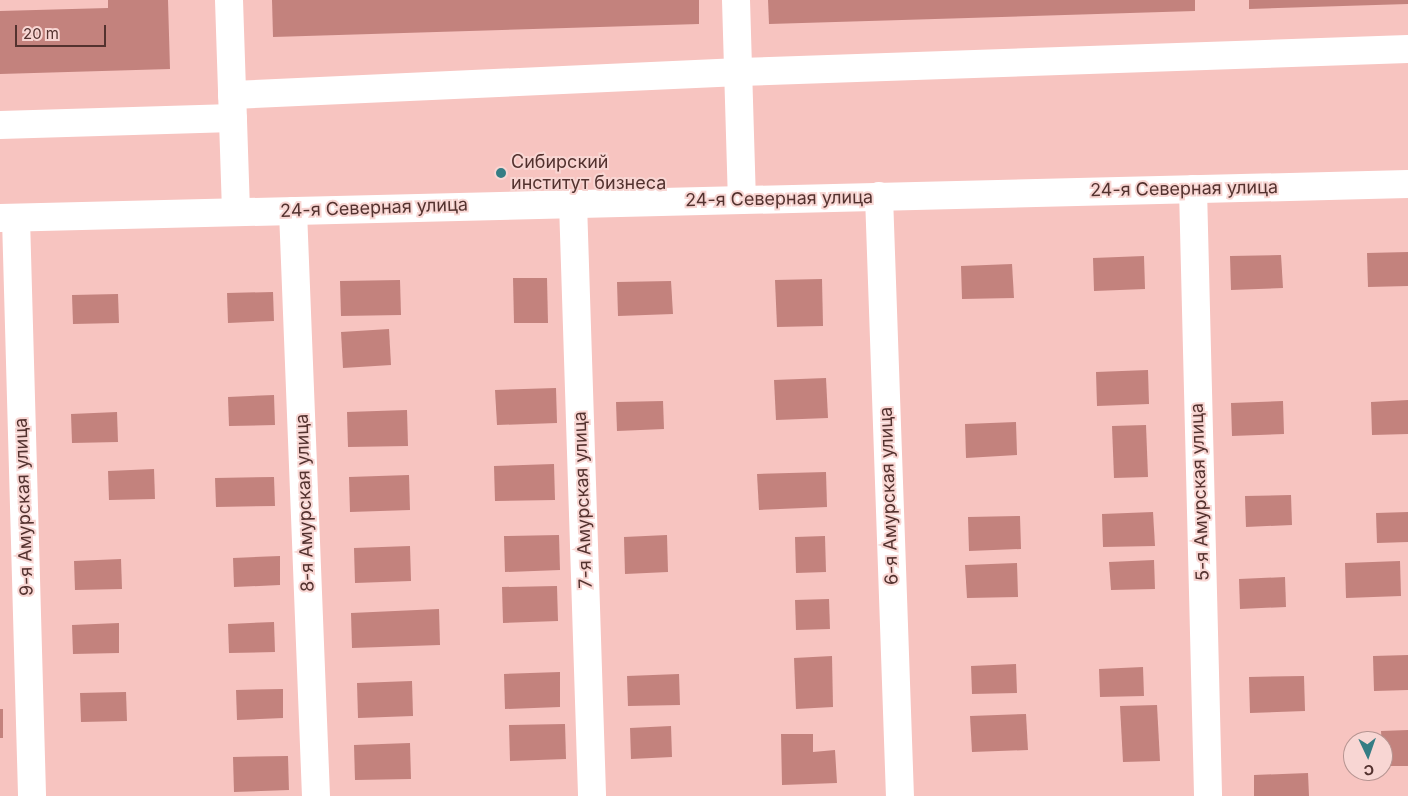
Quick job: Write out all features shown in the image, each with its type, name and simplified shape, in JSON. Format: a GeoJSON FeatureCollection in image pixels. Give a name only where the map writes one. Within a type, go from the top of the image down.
{"type":"FeatureCollection","features":[{"type":"Feature","properties":{"kind":"street"},"geometry":{"type":"LineString","coordinates":[[229,0],[236,212]]}},
{"type":"Feature","properties":{"kind":"street"},"geometry":{"type":"LineString","coordinates":[[736,0],[742,199]]}},
{"type":"Feature","properties":{"kind":"street"},"geometry":{"type":"LineString","coordinates":[[0,125],[232,106],[739,72],[1408,49]]}},
{"type":"Feature","properties":{"kind":"street","name":"24-я Северная улица"},"geometry":{"type":"LineString","coordinates":[[8,218],[1408,184]]}},
{"type":"Feature","properties":{"kind":"street","name":"5-я Амурская улица"},"geometry":{"type":"LineString","coordinates":[[1192,189],[1208,796]]}},
{"type":"Feature","properties":{"kind":"street","name":"6-я Амурская улица"},"geometry":{"type":"LineString","coordinates":[[879,196],[900,796]]}},
{"type":"Feature","properties":{"kind":"street","name":"7-я Амурская улица"},"geometry":{"type":"LineString","coordinates":[[573,203],[592,796]]}},
{"type":"Feature","properties":{"kind":"street","name":"8-я Амурская улица"},"geometry":{"type":"LineString","coordinates":[[293,211],[316,796]]}},
{"type":"Feature","properties":{"kind":"street","name":"9-я Амурская улица"},"geometry":{"type":"LineString","coordinates":[[8,218],[32,796]]}},
{"type":"Feature","properties":{"kind":"building"},"geometry":{"type":"Polygon","coordinates":[[[108,0],[168,0],[170,69],[0,74],[0,11],[108,8],[108,0]]]}},
{"type":"Feature","properties":{"kind":"building"},"geometry":{"type":"Polygon","coordinates":[[[272,0],[699,0],[699,24],[273,37],[272,0]]]}},
{"type":"Feature","properties":{"kind":"building"},"geometry":{"type":"Polygon","coordinates":[[[768,0],[1195,0],[1195,11],[769,24],[768,0]]]}},
{"type":"Feature","properties":{"kind":"building"},"geometry":{"type":"Polygon","coordinates":[[[1249,0],[1408,0],[1408,4],[1249,9],[1249,0]]]}},
{"type":"Feature","properties":{"kind":"building"},"geometry":{"type":"Polygon","coordinates":[[[1408,252],[1408,286],[1368,287],[1367,253],[1408,252]]]}},
{"type":"Feature","properties":{"kind":"building"},"geometry":{"type":"Polygon","coordinates":[[[1281,255],[1283,288],[1231,290],[1230,256],[1281,255]]]}},
{"type":"Feature","properties":{"kind":"building"},"geometry":{"type":"Polygon","coordinates":[[[1144,256],[1145,289],[1094,291],[1093,258],[1144,256]]]}},
{"type":"Feature","properties":{"kind":"building"},"geometry":{"type":"Polygon","coordinates":[[[1012,264],[1014,298],[962,299],[961,266],[1012,264]]]}},
{"type":"Feature","properties":{"kind":"building"},"geometry":{"type":"Polygon","coordinates":[[[513,278],[547,278],[548,323],[514,323],[513,278]]]}},
{"type":"Feature","properties":{"kind":"building"},"geometry":{"type":"Polygon","coordinates":[[[822,279],[823,326],[777,327],[775,280],[822,279]]]}},
{"type":"Feature","properties":{"kind":"building"},"geometry":{"type":"Polygon","coordinates":[[[400,280],[401,315],[341,316],[340,281],[400,280]]]}},
{"type":"Feature","properties":{"kind":"building"},"geometry":{"type":"Polygon","coordinates":[[[671,281],[673,314],[618,316],[617,282],[671,281]]]}},
{"type":"Feature","properties":{"kind":"building"},"geometry":{"type":"Polygon","coordinates":[[[273,292],[274,321],[228,323],[227,293],[273,292]]]}},
{"type":"Feature","properties":{"kind":"building"},"geometry":{"type":"Polygon","coordinates":[[[118,294],[119,323],[73,324],[72,295],[118,294]]]}},
{"type":"Feature","properties":{"kind":"building"},"geometry":{"type":"Polygon","coordinates":[[[389,329],[391,365],[343,368],[341,332],[389,329]]]}},
{"type":"Feature","properties":{"kind":"building"},"geometry":{"type":"Polygon","coordinates":[[[1148,370],[1149,404],[1097,406],[1096,372],[1148,370]]]}},
{"type":"Feature","properties":{"kind":"building"},"geometry":{"type":"Polygon","coordinates":[[[826,378],[828,418],[776,420],[774,380],[826,378]]]}},
{"type":"Feature","properties":{"kind":"building"},"geometry":{"type":"Polygon","coordinates":[[[556,388],[557,423],[497,425],[495,390],[556,388]]]}},
{"type":"Feature","properties":{"kind":"building"},"geometry":{"type":"Polygon","coordinates":[[[274,395],[275,425],[229,426],[228,397],[274,395]]]}},
{"type":"Feature","properties":{"kind":"building"},"geometry":{"type":"Polygon","coordinates":[[[1408,400],[1408,434],[1372,435],[1371,402],[1408,400]]]}},
{"type":"Feature","properties":{"kind":"building"},"geometry":{"type":"Polygon","coordinates":[[[663,401],[664,429],[617,431],[616,402],[663,401]]]}},
{"type":"Feature","properties":{"kind":"building"},"geometry":{"type":"Polygon","coordinates":[[[1283,401],[1284,434],[1232,436],[1231,403],[1283,401]]]}},
{"type":"Feature","properties":{"kind":"building"},"geometry":{"type":"Polygon","coordinates":[[[407,410],[408,446],[348,447],[347,412],[407,410]]]}},
{"type":"Feature","properties":{"kind":"building"},"geometry":{"type":"Polygon","coordinates":[[[117,412],[118,442],[72,443],[71,414],[117,412]]]}},
{"type":"Feature","properties":{"kind":"building"},"geometry":{"type":"Polygon","coordinates":[[[1016,422],[1017,455],[966,458],[965,424],[1016,422]]]}},
{"type":"Feature","properties":{"kind":"building"},"geometry":{"type":"Polygon","coordinates":[[[1146,425],[1148,477],[1114,478],[1112,426],[1146,425]]]}},
{"type":"Feature","properties":{"kind":"building"},"geometry":{"type":"Polygon","coordinates":[[[554,464],[555,500],[495,501],[494,466],[554,464]]]}},
{"type":"Feature","properties":{"kind":"building"},"geometry":{"type":"Polygon","coordinates":[[[154,469],[155,499],[109,500],[108,471],[154,469]]]}},
{"type":"Feature","properties":{"kind":"building"},"geometry":{"type":"Polygon","coordinates":[[[826,472],[827,507],[759,510],[757,474],[826,472]]]}},
{"type":"Feature","properties":{"kind":"building"},"geometry":{"type":"Polygon","coordinates":[[[409,475],[410,510],[350,512],[349,477],[409,475]]]}},
{"type":"Feature","properties":{"kind":"building"},"geometry":{"type":"Polygon","coordinates":[[[274,477],[275,506],[216,507],[215,478],[274,477]]]}},
{"type":"Feature","properties":{"kind":"building"},"geometry":{"type":"Polygon","coordinates":[[[1291,495],[1292,525],[1246,527],[1245,496],[1291,495]]]}},
{"type":"Feature","properties":{"kind":"building"},"geometry":{"type":"Polygon","coordinates":[[[1153,512],[1155,546],[1103,547],[1102,514],[1153,512]]]}},
{"type":"Feature","properties":{"kind":"building"},"geometry":{"type":"Polygon","coordinates":[[[1408,512],[1408,542],[1377,543],[1376,513],[1408,512]]]}},
{"type":"Feature","properties":{"kind":"building"},"geometry":{"type":"Polygon","coordinates":[[[1020,516],[1021,549],[969,551],[968,517],[1020,516]]]}},
{"type":"Feature","properties":{"kind":"building"},"geometry":{"type":"Polygon","coordinates":[[[559,535],[560,570],[505,572],[504,536],[559,535]]]}},
{"type":"Feature","properties":{"kind":"building"},"geometry":{"type":"Polygon","coordinates":[[[667,535],[668,572],[625,574],[624,537],[667,535]]]}},
{"type":"Feature","properties":{"kind":"building"},"geometry":{"type":"Polygon","coordinates":[[[825,536],[826,572],[796,573],[795,537],[825,536]]]}},
{"type":"Feature","properties":{"kind":"building"},"geometry":{"type":"Polygon","coordinates":[[[410,546],[411,581],[355,583],[354,548],[410,546]]]}},
{"type":"Feature","properties":{"kind":"building"},"geometry":{"type":"Polygon","coordinates":[[[280,556],[280,585],[234,587],[233,558],[280,556]]]}},
{"type":"Feature","properties":{"kind":"building"},"geometry":{"type":"Polygon","coordinates":[[[121,559],[122,589],[75,590],[74,561],[121,559]]]}},
{"type":"Feature","properties":{"kind":"building"},"geometry":{"type":"Polygon","coordinates":[[[1154,560],[1155,589],[1111,590],[1109,562],[1154,560]]]}},
{"type":"Feature","properties":{"kind":"building"},"geometry":{"type":"Polygon","coordinates":[[[1400,561],[1401,596],[1346,598],[1345,563],[1400,561]]]}},
{"type":"Feature","properties":{"kind":"building"},"geometry":{"type":"Polygon","coordinates":[[[1017,563],[1018,597],[967,598],[965,565],[1017,563]]]}},
{"type":"Feature","properties":{"kind":"building"},"geometry":{"type":"Polygon","coordinates":[[[1285,577],[1286,607],[1240,609],[1239,579],[1285,577]]]}},
{"type":"Feature","properties":{"kind":"building"},"geometry":{"type":"Polygon","coordinates":[[[557,586],[558,621],[503,623],[502,587],[557,586]]]}},
{"type":"Feature","properties":{"kind":"building"},"geometry":{"type":"Polygon","coordinates":[[[829,599],[830,629],[796,630],[795,600],[829,599]]]}},
{"type":"Feature","properties":{"kind":"building"},"geometry":{"type":"Polygon","coordinates":[[[439,609],[440,645],[352,648],[351,613],[439,609]]]}},
{"type":"Feature","properties":{"kind":"building"},"geometry":{"type":"Polygon","coordinates":[[[274,622],[275,652],[229,653],[228,624],[274,622]]]}},
{"type":"Feature","properties":{"kind":"building"},"geometry":{"type":"Polygon","coordinates":[[[119,623],[119,653],[73,654],[72,625],[119,623]]]}},
{"type":"Feature","properties":{"kind":"building"},"geometry":{"type":"Polygon","coordinates":[[[1408,655],[1408,690],[1374,691],[1373,656],[1408,655]]]}},
{"type":"Feature","properties":{"kind":"building"},"geometry":{"type":"Polygon","coordinates":[[[832,656],[833,707],[796,709],[794,658],[832,656]]]}},
{"type":"Feature","properties":{"kind":"building"},"geometry":{"type":"Polygon","coordinates":[[[1016,664],[1017,693],[972,694],[971,666],[1016,664]]]}},
{"type":"Feature","properties":{"kind":"building"},"geometry":{"type":"Polygon","coordinates":[[[1143,667],[1144,696],[1100,697],[1099,669],[1143,667]]]}},
{"type":"Feature","properties":{"kind":"building"},"geometry":{"type":"Polygon","coordinates":[[[560,672],[560,707],[505,709],[504,674],[560,672]]]}},
{"type":"Feature","properties":{"kind":"building"},"geometry":{"type":"Polygon","coordinates":[[[679,674],[680,705],[628,706],[627,676],[679,674]]]}},
{"type":"Feature","properties":{"kind":"building"},"geometry":{"type":"Polygon","coordinates":[[[1304,676],[1305,711],[1250,713],[1249,677],[1304,676]]]}},
{"type":"Feature","properties":{"kind":"building"},"geometry":{"type":"Polygon","coordinates":[[[412,681],[413,716],[358,718],[357,683],[412,681]]]}},
{"type":"Feature","properties":{"kind":"building"},"geometry":{"type":"Polygon","coordinates":[[[283,689],[283,718],[237,720],[236,690],[283,689]]]}},
{"type":"Feature","properties":{"kind":"building"},"geometry":{"type":"Polygon","coordinates":[[[126,692],[127,721],[81,722],[80,693],[126,692]]]}},
{"type":"Feature","properties":{"kind":"building"},"geometry":{"type":"Polygon","coordinates":[[[1157,705],[1160,761],[1123,762],[1120,706],[1157,705]]]}},
{"type":"Feature","properties":{"kind":"building"},"geometry":{"type":"Polygon","coordinates":[[[0,709],[3,709],[3,738],[0,738],[0,709]]]}},
{"type":"Feature","properties":{"kind":"building"},"geometry":{"type":"Polygon","coordinates":[[[1026,714],[1028,750],[972,752],[970,716],[1026,714]]]}},
{"type":"Feature","properties":{"kind":"building"},"geometry":{"type":"Polygon","coordinates":[[[565,724],[566,759],[510,761],[509,725],[565,724]]]}},
{"type":"Feature","properties":{"kind":"building"},"geometry":{"type":"Polygon","coordinates":[[[671,726],[672,757],[631,759],[630,728],[671,726]]]}},
{"type":"Feature","properties":{"kind":"building"},"geometry":{"type":"Polygon","coordinates":[[[1408,730],[1408,766],[1393,766],[1393,731],[1381,731],[1408,730]]]}},
{"type":"Feature","properties":{"kind":"building"},"geometry":{"type":"Polygon","coordinates":[[[781,734],[813,734],[813,752],[835,750],[837,783],[782,785],[781,734]]]}},
{"type":"Feature","properties":{"kind":"building"},"geometry":{"type":"Polygon","coordinates":[[[410,743],[411,779],[355,780],[354,745],[410,743]]]}},
{"type":"Feature","properties":{"kind":"building"},"geometry":{"type":"Polygon","coordinates":[[[288,756],[289,790],[234,792],[233,757],[288,756]]]}},
{"type":"Feature","properties":{"kind":"building"},"geometry":{"type":"Polygon","coordinates":[[[1308,773],[1309,796],[1254,796],[1254,775],[1308,773]]]}},
{"type":"Feature","properties":{"kind":"place","name":"Сибирский институт бизнеса"},"geometry":{"type":"Point","coordinates":[501,173]}}]}
